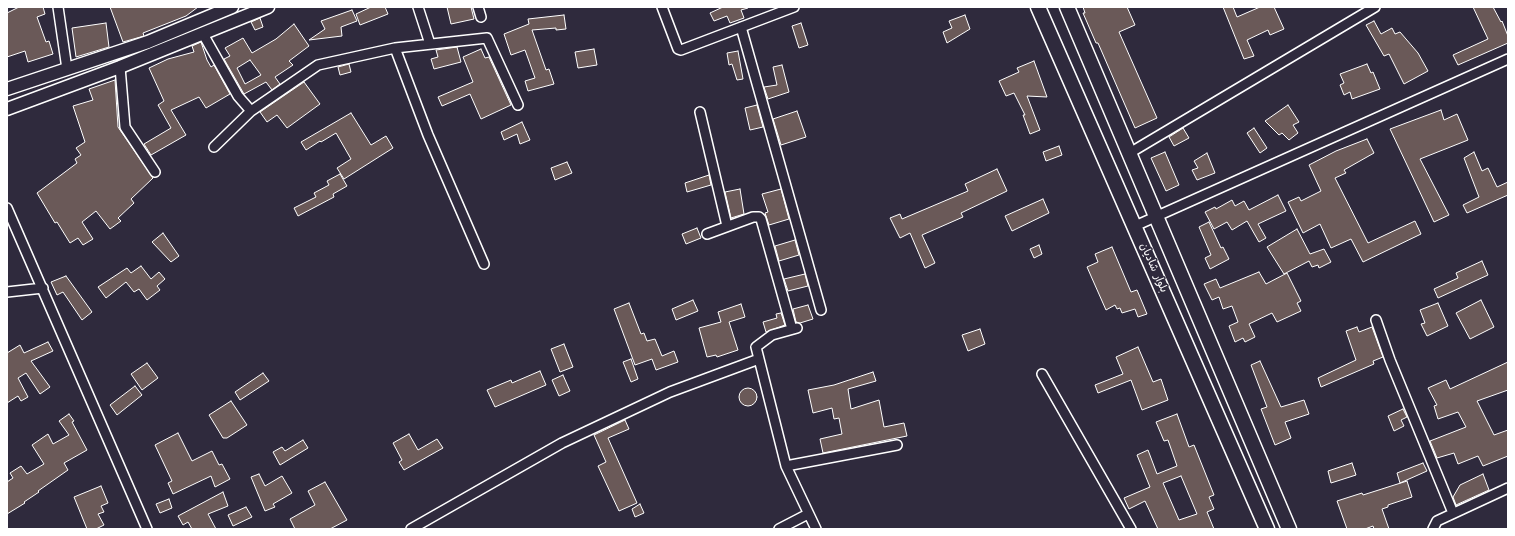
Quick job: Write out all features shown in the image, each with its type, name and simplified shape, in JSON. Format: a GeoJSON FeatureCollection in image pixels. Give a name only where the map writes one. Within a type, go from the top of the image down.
{"type":"FeatureCollection","features":[{"type":"Feature","properties":{"kind":"main road","name":"بلوار شادیان"},"geometry":{"type":"LineString","coordinates":[[1038,7],[1268,529]]}},
{"type":"Feature","properties":{"kind":"main road","name":"بلوار شادیان"},"geometry":{"type":"LineString","coordinates":[[1067,7],[1128,154],[1289,529]]}},
{"type":"Feature","properties":{"kind":"street"},"geometry":{"type":"LineString","coordinates":[[58,7],[67,69]]}},
{"type":"Feature","properties":{"kind":"street"},"geometry":{"type":"LineString","coordinates":[[7,89],[148,42],[232,7]]}},
{"type":"Feature","properties":{"kind":"street"},"geometry":{"type":"LineString","coordinates":[[7,109],[120,67],[268,7]]}},
{"type":"Feature","properties":{"kind":"street"},"geometry":{"type":"LineString","coordinates":[[418,7],[430,44]]}},
{"type":"Feature","properties":{"kind":"street"},"geometry":{"type":"LineString","coordinates":[[478,7],[481,17]]}},
{"type":"Feature","properties":{"kind":"street"},"geometry":{"type":"LineString","coordinates":[[662,7],[678,49],[681,50],[794,7]]}},
{"type":"Feature","properties":{"kind":"street"},"geometry":{"type":"LineString","coordinates":[[1128,154],[1374,7]]}},
{"type":"Feature","properties":{"kind":"street"},"geometry":{"type":"LineString","coordinates":[[741,28],[821,310]]}},
{"type":"Feature","properties":{"kind":"street"},"geometry":{"type":"LineString","coordinates":[[203,34],[238,96],[251,111]]}},
{"type":"Feature","properties":{"kind":"street"},"geometry":{"type":"LineString","coordinates":[[214,147],[251,111],[318,65],[395,48],[488,39],[518,105]]}},
{"type":"Feature","properties":{"kind":"street"},"geometry":{"type":"LineString","coordinates":[[395,48],[428,135],[484,264]]}},
{"type":"Feature","properties":{"kind":"street"},"geometry":{"type":"LineString","coordinates":[[1135,226],[1508,59]]}},
{"type":"Feature","properties":{"kind":"street"},"geometry":{"type":"LineString","coordinates":[[120,67],[125,127],[155,172]]}},
{"type":"Feature","properties":{"kind":"street"},"geometry":{"type":"LineString","coordinates":[[700,112],[727,226]]}},
{"type":"Feature","properties":{"kind":"street"},"geometry":{"type":"LineString","coordinates":[[7,208],[147,529]]}},
{"type":"Feature","properties":{"kind":"street"},"geometry":{"type":"LineString","coordinates":[[707,234],[753,217],[758,217],[761,219],[794,329],[772,335],[756,347],[786,466],[816,529]]}},
{"type":"Feature","properties":{"kind":"street"},"geometry":{"type":"LineString","coordinates":[[7,292],[43,288]]}},
{"type":"Feature","properties":{"kind":"street"},"geometry":{"type":"LineString","coordinates":[[1376,320],[1390,360],[1453,513]]}},
{"type":"Feature","properties":{"kind":"street"},"geometry":{"type":"LineString","coordinates":[[411,529],[562,443],[670,392],[759,359]]}},
{"type":"Feature","properties":{"kind":"street"},"geometry":{"type":"LineString","coordinates":[[1042,374],[1131,529]]}},
{"type":"Feature","properties":{"kind":"street"},"geometry":{"type":"LineString","coordinates":[[786,466],[897,445]]}},
{"type":"Feature","properties":{"kind":"street"},"geometry":{"type":"LineString","coordinates":[[1433,529],[1437,521],[1508,488]]}},
{"type":"Feature","properties":{"kind":"street"},"geometry":{"type":"LineString","coordinates":[[779,529],[808,514]]}},
{"type":"Feature","properties":{"kind":"building"},"geometry":{"type":"Polygon","coordinates":[[[19,7],[43,7],[45,14],[37,17],[46,42],[49,41],[53,54],[28,62],[25,51],[7,57],[7,13],[19,7]]]}},
{"type":"Feature","properties":{"kind":"building"},"geometry":{"type":"Polygon","coordinates":[[[110,7],[198,7],[186,16],[143,33],[144,36],[123,42],[110,7]]]}},
{"type":"Feature","properties":{"kind":"building"},"geometry":{"type":"Polygon","coordinates":[[[371,7],[385,7],[388,14],[360,25],[356,14],[371,7]]]}},
{"type":"Feature","properties":{"kind":"building"},"geometry":{"type":"Polygon","coordinates":[[[447,7],[471,7],[474,19],[451,24],[447,7]]]}},
{"type":"Feature","properties":{"kind":"building"},"geometry":{"type":"Polygon","coordinates":[[[723,7],[748,8],[741,10],[744,18],[730,23],[727,16],[714,21],[710,13],[723,7]]]}},
{"type":"Feature","properties":{"kind":"building"},"geometry":{"type":"Polygon","coordinates":[[[1083,7],[1127,7],[1135,25],[1119,32],[1157,118],[1135,128],[1098,43],[1096,43],[1083,13],[1085,13],[1083,7]]]}},
{"type":"Feature","properties":{"kind":"building"},"geometry":{"type":"Polygon","coordinates":[[[1223,7],[1233,7],[1237,17],[1260,7],[1274,7],[1284,29],[1270,35],[1268,30],[1247,40],[1254,56],[1244,59],[1223,7]]]}},
{"type":"Feature","properties":{"kind":"building"},"geometry":{"type":"Polygon","coordinates":[[[1473,7],[1493,7],[1501,22],[1502,21],[1508,36],[1508,43],[1458,65],[1453,55],[1488,39],[1473,7]]]}},
{"type":"Feature","properties":{"kind":"building"},"geometry":{"type":"Polygon","coordinates":[[[352,10],[357,21],[341,27],[342,36],[309,40],[325,29],[321,21],[352,10]]]}},
{"type":"Feature","properties":{"kind":"building"},"geometry":{"type":"Polygon","coordinates":[[[564,15],[566,29],[556,30],[556,28],[532,30],[546,70],[549,69],[554,84],[528,91],[525,81],[535,78],[525,50],[511,55],[504,34],[529,24],[528,19],[564,15]]]}},
{"type":"Feature","properties":{"kind":"building"},"geometry":{"type":"Polygon","coordinates":[[[965,15],[970,29],[947,43],[943,32],[952,28],[949,21],[965,15]]]}},
{"type":"Feature","properties":{"kind":"building"},"geometry":{"type":"Polygon","coordinates":[[[260,18],[263,27],[255,30],[251,22],[260,18]]]}},
{"type":"Feature","properties":{"kind":"building"},"geometry":{"type":"Polygon","coordinates":[[[1374,21],[1381,34],[1392,28],[1395,34],[1400,32],[1418,53],[1428,71],[1404,84],[1389,54],[1384,56],[1366,25],[1374,21]]]}},
{"type":"Feature","properties":{"kind":"building"},"geometry":{"type":"Polygon","coordinates":[[[106,23],[109,47],[76,57],[72,28],[106,23]]]}},
{"type":"Feature","properties":{"kind":"building"},"geometry":{"type":"Polygon","coordinates":[[[801,23],[808,45],[799,48],[792,26],[801,23]]]}},
{"type":"Feature","properties":{"kind":"building"},"geometry":{"type":"Polygon","coordinates":[[[294,24],[309,46],[289,61],[293,65],[275,77],[280,84],[272,90],[266,82],[244,94],[224,59],[230,56],[225,48],[243,38],[252,53],[276,39],[294,24]],[[250,60],[237,68],[245,84],[261,75],[250,60]]]}},
{"type":"Feature","properties":{"kind":"building"},"geometry":{"type":"Polygon","coordinates":[[[201,42],[207,60],[211,67],[214,65],[230,94],[206,108],[199,97],[171,110],[186,135],[151,155],[144,144],[171,128],[158,105],[164,101],[149,68],[168,59],[194,52],[192,46],[201,42]]]}},
{"type":"Feature","properties":{"kind":"building"},"geometry":{"type":"Polygon","coordinates":[[[457,47],[461,62],[434,69],[431,59],[438,57],[436,50],[457,47]]]}},
{"type":"Feature","properties":{"kind":"building"},"geometry":{"type":"Polygon","coordinates":[[[481,49],[485,58],[489,57],[511,105],[481,119],[470,94],[442,106],[438,97],[473,82],[463,57],[481,49]]]}},
{"type":"Feature","properties":{"kind":"building"},"geometry":{"type":"Polygon","coordinates":[[[594,49],[597,65],[578,68],[575,52],[594,49]]]}},
{"type":"Feature","properties":{"kind":"building"},"geometry":{"type":"Polygon","coordinates":[[[738,51],[743,79],[737,80],[732,64],[729,65],[727,53],[738,51]]]}},
{"type":"Feature","properties":{"kind":"building"},"geometry":{"type":"Polygon","coordinates":[[[1034,61],[1047,97],[1027,96],[1040,130],[1030,134],[1023,115],[1025,115],[1014,93],[1006,96],[999,81],[1019,72],[1017,68],[1034,61]]]}},
{"type":"Feature","properties":{"kind":"building"},"geometry":{"type":"Polygon","coordinates":[[[349,64],[351,72],[340,75],[338,67],[349,64]]]}},
{"type":"Feature","properties":{"kind":"building"},"geometry":{"type":"Polygon","coordinates":[[[1367,64],[1371,73],[1373,72],[1380,89],[1352,99],[1350,92],[1344,95],[1340,85],[1344,83],[1340,74],[1367,64]]]}},
{"type":"Feature","properties":{"kind":"building"},"geometry":{"type":"Polygon","coordinates":[[[782,65],[789,92],[768,99],[764,87],[777,85],[773,67],[782,65]]]}},
{"type":"Feature","properties":{"kind":"building"},"geometry":{"type":"Polygon","coordinates":[[[115,80],[118,127],[153,178],[131,199],[134,203],[118,218],[121,221],[110,229],[96,211],[82,222],[93,239],[83,245],[78,238],[70,243],[57,222],[55,223],[37,193],[77,163],[75,159],[81,155],[76,148],[85,142],[73,106],[93,100],[89,89],[115,80]]]}},
{"type":"Feature","properties":{"kind":"building"},"geometry":{"type":"Polygon","coordinates":[[[304,82],[320,104],[287,128],[277,115],[267,122],[260,112],[304,82]]]}},
{"type":"Feature","properties":{"kind":"building"},"geometry":{"type":"Polygon","coordinates":[[[757,105],[763,127],[750,130],[745,108],[757,105]]]}},
{"type":"Feature","properties":{"kind":"building"},"geometry":{"type":"Polygon","coordinates":[[[1288,105],[1299,122],[1293,125],[1298,133],[1289,140],[1282,133],[1279,135],[1265,121],[1288,105]]]}},
{"type":"Feature","properties":{"kind":"building"},"geometry":{"type":"Polygon","coordinates":[[[1441,110],[1444,120],[1457,114],[1468,140],[1420,159],[1449,215],[1434,222],[1390,129],[1441,110]]]}},
{"type":"Feature","properties":{"kind":"building"},"geometry":{"type":"Polygon","coordinates":[[[797,111],[806,137],[781,145],[773,119],[797,111]]]}},
{"type":"Feature","properties":{"kind":"building"},"geometry":{"type":"Polygon","coordinates":[[[351,113],[371,145],[386,136],[393,148],[344,179],[337,168],[351,159],[336,133],[306,150],[301,142],[351,113]]]}},
{"type":"Feature","properties":{"kind":"building"},"geometry":{"type":"Polygon","coordinates":[[[522,122],[530,140],[520,144],[517,134],[504,140],[501,132],[522,122]]]}},
{"type":"Feature","properties":{"kind":"building"},"geometry":{"type":"Polygon","coordinates":[[[1183,128],[1189,138],[1174,146],[1169,137],[1183,128]]]}},
{"type":"Feature","properties":{"kind":"building"},"geometry":{"type":"Polygon","coordinates":[[[1254,128],[1267,148],[1260,153],[1247,133],[1254,128]]]}},
{"type":"Feature","properties":{"kind":"building"},"geometry":{"type":"Polygon","coordinates":[[[1367,139],[1374,153],[1344,170],[1346,173],[1335,178],[1368,243],[1415,221],[1421,234],[1363,262],[1351,239],[1331,248],[1320,224],[1303,233],[1288,202],[1299,197],[1301,201],[1321,191],[1309,165],[1336,151],[1367,139]]]}},
{"type":"Feature","properties":{"kind":"building"},"geometry":{"type":"Polygon","coordinates":[[[1059,146],[1062,155],[1046,161],[1043,152],[1059,146]]]}},
{"type":"Feature","properties":{"kind":"building"},"geometry":{"type":"Polygon","coordinates":[[[1165,152],[1179,185],[1166,191],[1151,158],[1165,152]]]}},
{"type":"Feature","properties":{"kind":"building"},"geometry":{"type":"Polygon","coordinates":[[[1474,152],[1482,171],[1488,168],[1497,187],[1508,182],[1508,195],[1467,213],[1463,205],[1479,197],[1464,158],[1474,152]]]}},
{"type":"Feature","properties":{"kind":"building"},"geometry":{"type":"Polygon","coordinates":[[[1207,153],[1215,173],[1197,180],[1192,170],[1198,168],[1194,161],[1207,153]]]}},
{"type":"Feature","properties":{"kind":"building"},"geometry":{"type":"Polygon","coordinates":[[[567,162],[572,173],[555,180],[551,168],[567,162]]]}},
{"type":"Feature","properties":{"kind":"building"},"geometry":{"type":"Polygon","coordinates":[[[997,169],[1007,191],[961,213],[963,217],[922,235],[935,263],[925,268],[910,233],[900,238],[890,218],[900,214],[902,219],[968,191],[965,184],[997,169]]]}},
{"type":"Feature","properties":{"kind":"building"},"geometry":{"type":"Polygon","coordinates":[[[340,174],[347,186],[333,194],[334,197],[298,216],[294,208],[316,197],[314,193],[329,185],[327,181],[340,174]]]}},
{"type":"Feature","properties":{"kind":"building"},"geometry":{"type":"Polygon","coordinates":[[[709,175],[711,185],[687,192],[685,183],[709,175]]]}},
{"type":"Feature","properties":{"kind":"building"},"geometry":{"type":"Polygon","coordinates":[[[740,189],[744,214],[731,218],[725,192],[740,189]]]}},
{"type":"Feature","properties":{"kind":"building"},"geometry":{"type":"Polygon","coordinates":[[[781,189],[789,219],[769,225],[765,213],[768,212],[762,194],[781,189]]]}},
{"type":"Feature","properties":{"kind":"building"},"geometry":{"type":"Polygon","coordinates":[[[1278,195],[1286,211],[1258,224],[1266,238],[1259,242],[1247,221],[1232,230],[1227,222],[1214,229],[1205,212],[1215,207],[1216,209],[1232,200],[1235,206],[1244,201],[1249,210],[1278,195]]]}},
{"type":"Feature","properties":{"kind":"building"},"geometry":{"type":"Polygon","coordinates":[[[1043,199],[1049,213],[1012,231],[1005,216],[1043,199]]]}},
{"type":"Feature","properties":{"kind":"building"},"geometry":{"type":"Polygon","coordinates":[[[1209,222],[1221,248],[1223,247],[1229,259],[1210,269],[1205,258],[1211,255],[1199,227],[1209,222]]]}},
{"type":"Feature","properties":{"kind":"building"},"geometry":{"type":"Polygon","coordinates":[[[697,228],[701,238],[686,244],[682,234],[697,228]]]}},
{"type":"Feature","properties":{"kind":"building"},"geometry":{"type":"Polygon","coordinates":[[[1297,229],[1310,254],[1324,249],[1331,262],[1319,268],[1318,265],[1312,267],[1309,261],[1284,274],[1267,247],[1297,229]]]}},
{"type":"Feature","properties":{"kind":"building"},"geometry":{"type":"Polygon","coordinates":[[[163,233],[179,256],[171,262],[152,242],[163,233]]]}},
{"type":"Feature","properties":{"kind":"building"},"geometry":{"type":"Polygon","coordinates":[[[795,240],[799,255],[779,261],[775,246],[795,240]]]}},
{"type":"Feature","properties":{"kind":"building"},"geometry":{"type":"Polygon","coordinates":[[[1039,245],[1042,254],[1034,258],[1030,249],[1039,245]]]}},
{"type":"Feature","properties":{"kind":"building"},"geometry":{"type":"Polygon","coordinates":[[[1112,247],[1131,292],[1137,290],[1147,314],[1138,317],[1135,309],[1122,313],[1120,308],[1117,309],[1115,305],[1106,310],[1087,267],[1098,262],[1095,254],[1112,247]]]}},
{"type":"Feature","properties":{"kind":"building"},"geometry":{"type":"Polygon","coordinates":[[[1482,261],[1488,275],[1438,298],[1434,289],[1458,278],[1456,273],[1482,261]]]}},
{"type":"Feature","properties":{"kind":"building"},"geometry":{"type":"Polygon","coordinates":[[[141,266],[151,279],[159,272],[165,279],[157,286],[160,290],[147,300],[139,289],[134,292],[126,282],[106,298],[98,287],[127,268],[131,273],[141,266]]]}},
{"type":"Feature","properties":{"kind":"building"},"geometry":{"type":"Polygon","coordinates":[[[1259,272],[1266,284],[1287,273],[1301,301],[1297,303],[1301,311],[1277,322],[1272,313],[1249,324],[1255,337],[1245,342],[1243,338],[1235,342],[1229,326],[1238,322],[1232,306],[1223,309],[1219,297],[1212,300],[1204,284],[1216,279],[1220,288],[1259,272]]]}},
{"type":"Feature","properties":{"kind":"building"},"geometry":{"type":"Polygon","coordinates":[[[805,274],[808,286],[788,291],[784,279],[805,274]]]}},
{"type":"Feature","properties":{"kind":"building"},"geometry":{"type":"Polygon","coordinates":[[[66,276],[92,312],[82,320],[63,292],[57,295],[51,282],[66,276]]]}},
{"type":"Feature","properties":{"kind":"building"},"geometry":{"type":"Polygon","coordinates":[[[693,300],[698,311],[676,320],[672,309],[693,300]]]}},
{"type":"Feature","properties":{"kind":"building"},"geometry":{"type":"Polygon","coordinates":[[[1481,300],[1494,327],[1470,339],[1456,313],[1481,300]]]}},
{"type":"Feature","properties":{"kind":"building"},"geometry":{"type":"Polygon","coordinates":[[[629,303],[641,334],[644,333],[647,341],[655,339],[662,356],[674,351],[678,362],[656,370],[652,359],[635,365],[614,309],[629,303]]]}},
{"type":"Feature","properties":{"kind":"building"},"geometry":{"type":"Polygon","coordinates":[[[1438,303],[1448,326],[1427,336],[1421,324],[1425,323],[1420,310],[1438,303]]]}},
{"type":"Feature","properties":{"kind":"building"},"geometry":{"type":"Polygon","coordinates":[[[741,304],[745,317],[729,322],[738,350],[717,357],[716,355],[707,357],[699,328],[721,322],[718,312],[741,304]]]}},
{"type":"Feature","properties":{"kind":"building"},"geometry":{"type":"Polygon","coordinates":[[[808,305],[813,319],[800,323],[796,322],[793,309],[808,305]]]}},
{"type":"Feature","properties":{"kind":"building"},"geometry":{"type":"Polygon","coordinates":[[[781,313],[785,325],[766,332],[763,322],[777,318],[776,314],[781,313]]]}},
{"type":"Feature","properties":{"kind":"building"},"geometry":{"type":"Polygon","coordinates":[[[1357,327],[1359,332],[1372,327],[1383,357],[1373,361],[1374,364],[1321,387],[1318,378],[1356,360],[1346,331],[1357,327]]]}},
{"type":"Feature","properties":{"kind":"building"},"geometry":{"type":"Polygon","coordinates":[[[980,329],[985,344],[968,351],[962,335],[980,329]]]}},
{"type":"Feature","properties":{"kind":"building"},"geometry":{"type":"Polygon","coordinates":[[[48,342],[53,351],[31,361],[50,387],[40,394],[26,373],[18,378],[28,397],[21,401],[18,396],[7,403],[7,353],[20,345],[24,353],[48,342]]]}},
{"type":"Feature","properties":{"kind":"building"},"geometry":{"type":"Polygon","coordinates":[[[564,344],[573,367],[560,372],[551,349],[564,344]]]}},
{"type":"Feature","properties":{"kind":"building"},"geometry":{"type":"Polygon","coordinates":[[[1138,347],[1153,382],[1161,379],[1168,400],[1142,410],[1131,380],[1098,393],[1095,385],[1123,374],[1116,357],[1138,347]]]}},
{"type":"Feature","properties":{"kind":"building"},"geometry":{"type":"Polygon","coordinates":[[[631,359],[638,379],[631,382],[623,362],[631,359]]]}},
{"type":"Feature","properties":{"kind":"building"},"geometry":{"type":"Polygon","coordinates":[[[1260,361],[1281,407],[1304,400],[1309,414],[1285,422],[1291,438],[1275,445],[1261,409],[1267,407],[1251,365],[1260,361]]]}},
{"type":"Feature","properties":{"kind":"building"},"geometry":{"type":"Polygon","coordinates":[[[1508,362],[1508,390],[1477,401],[1494,435],[1508,430],[1508,456],[1483,466],[1478,456],[1458,464],[1454,453],[1437,458],[1430,441],[1466,427],[1458,412],[1438,419],[1434,406],[1437,405],[1428,388],[1446,380],[1450,389],[1508,362]]]}},
{"type":"Feature","properties":{"kind":"building"},"geometry":{"type":"Polygon","coordinates":[[[147,363],[158,378],[142,390],[131,374],[147,363]]]}},
{"type":"Feature","properties":{"kind":"building"},"geometry":{"type":"Polygon","coordinates":[[[540,371],[546,385],[495,407],[487,390],[511,380],[512,383],[540,371]]]}},
{"type":"Feature","properties":{"kind":"building"},"geometry":{"type":"Polygon","coordinates":[[[873,372],[876,381],[848,389],[851,409],[879,400],[884,427],[904,423],[907,436],[823,453],[820,439],[842,434],[839,418],[834,419],[832,408],[813,413],[808,390],[834,385],[873,372]]]}},
{"type":"Feature","properties":{"kind":"building"},"geometry":{"type":"Polygon","coordinates":[[[263,373],[269,381],[240,400],[235,392],[263,373]]]}},
{"type":"Feature","properties":{"kind":"building"},"geometry":{"type":"Polygon","coordinates":[[[563,375],[570,391],[559,396],[552,380],[563,375]]]}},
{"type":"Feature","properties":{"kind":"building"},"geometry":{"type":"Polygon","coordinates":[[[135,386],[142,395],[117,415],[110,405],[135,386]]]}},
{"type":"Feature","properties":{"kind":"building"},"geometry":{"type":"Polygon","coordinates":[[[744,388],[752,388],[757,393],[755,404],[752,406],[744,406],[739,401],[739,393],[744,388]]]}},
{"type":"Feature","properties":{"kind":"building"},"geometry":{"type":"Polygon","coordinates":[[[231,401],[247,425],[227,438],[223,438],[209,415],[231,401]]]}},
{"type":"Feature","properties":{"kind":"building"},"geometry":{"type":"Polygon","coordinates":[[[1403,409],[1407,417],[1401,420],[1404,426],[1394,431],[1388,416],[1403,409]]]}},
{"type":"Feature","properties":{"kind":"building"},"geometry":{"type":"Polygon","coordinates":[[[69,414],[74,421],[72,422],[87,450],[64,463],[68,470],[38,491],[39,492],[24,502],[25,503],[7,514],[7,482],[13,478],[10,473],[21,466],[27,474],[44,464],[32,445],[48,434],[53,444],[69,435],[59,421],[69,414]]]}},
{"type":"Feature","properties":{"kind":"building"},"geometry":{"type":"Polygon","coordinates":[[[1177,414],[1189,447],[1194,445],[1214,495],[1209,497],[1214,509],[1207,512],[1214,529],[1158,529],[1145,501],[1129,509],[1124,498],[1150,487],[1137,455],[1148,450],[1157,474],[1177,466],[1168,440],[1164,441],[1156,422],[1177,414]],[[1181,476],[1163,483],[1179,520],[1197,514],[1181,476]]]}},
{"type":"Feature","properties":{"kind":"building"},"geometry":{"type":"Polygon","coordinates":[[[625,420],[629,429],[608,438],[637,503],[619,511],[598,466],[606,462],[594,435],[625,420]]]}},
{"type":"Feature","properties":{"kind":"building"},"geometry":{"type":"Polygon","coordinates":[[[178,433],[192,461],[212,451],[219,465],[222,464],[230,479],[215,487],[211,476],[173,494],[168,483],[172,481],[155,445],[178,433]]]}},
{"type":"Feature","properties":{"kind":"building"},"geometry":{"type":"Polygon","coordinates":[[[409,434],[418,450],[437,439],[443,448],[404,470],[399,462],[402,460],[393,443],[409,434]]]}},
{"type":"Feature","properties":{"kind":"building"},"geometry":{"type":"Polygon","coordinates":[[[303,440],[308,448],[280,465],[273,452],[282,447],[285,451],[303,440]]]}},
{"type":"Feature","properties":{"kind":"building"},"geometry":{"type":"Polygon","coordinates":[[[1352,463],[1356,475],[1331,483],[1328,471],[1352,463]]]}},
{"type":"Feature","properties":{"kind":"building"},"geometry":{"type":"Polygon","coordinates":[[[1423,463],[1427,471],[1400,483],[1397,473],[1423,463]]]}},
{"type":"Feature","properties":{"kind":"building"},"geometry":{"type":"Polygon","coordinates":[[[259,474],[265,486],[282,476],[292,493],[273,504],[275,507],[265,511],[251,477],[259,474]]]}},
{"type":"Feature","properties":{"kind":"building"},"geometry":{"type":"Polygon","coordinates":[[[1483,474],[1489,490],[1456,505],[1453,497],[1460,485],[1483,474]]]}},
{"type":"Feature","properties":{"kind":"building"},"geometry":{"type":"Polygon","coordinates":[[[1407,481],[1412,497],[1388,505],[1388,507],[1382,509],[1389,529],[1374,529],[1373,526],[1365,529],[1347,529],[1337,501],[1362,493],[1363,495],[1407,481]]]}},
{"type":"Feature","properties":{"kind":"building"},"geometry":{"type":"Polygon","coordinates":[[[325,482],[347,520],[330,529],[295,529],[290,519],[315,505],[308,491],[325,482]]]}},
{"type":"Feature","properties":{"kind":"building"},"geometry":{"type":"Polygon","coordinates":[[[101,486],[108,503],[101,506],[104,512],[98,514],[104,525],[96,529],[87,529],[74,497],[101,486]]]}},
{"type":"Feature","properties":{"kind":"building"},"geometry":{"type":"Polygon","coordinates":[[[223,492],[228,506],[208,514],[216,529],[192,529],[188,522],[183,525],[178,516],[223,492]]]}},
{"type":"Feature","properties":{"kind":"building"},"geometry":{"type":"Polygon","coordinates":[[[169,499],[172,508],[160,513],[156,504],[169,499]]]}},
{"type":"Feature","properties":{"kind":"building"},"geometry":{"type":"Polygon","coordinates":[[[640,504],[644,513],[635,517],[632,509],[640,504]]]}},
{"type":"Feature","properties":{"kind":"building"},"geometry":{"type":"Polygon","coordinates":[[[246,507],[252,517],[233,526],[228,515],[246,507]]]}}]}
